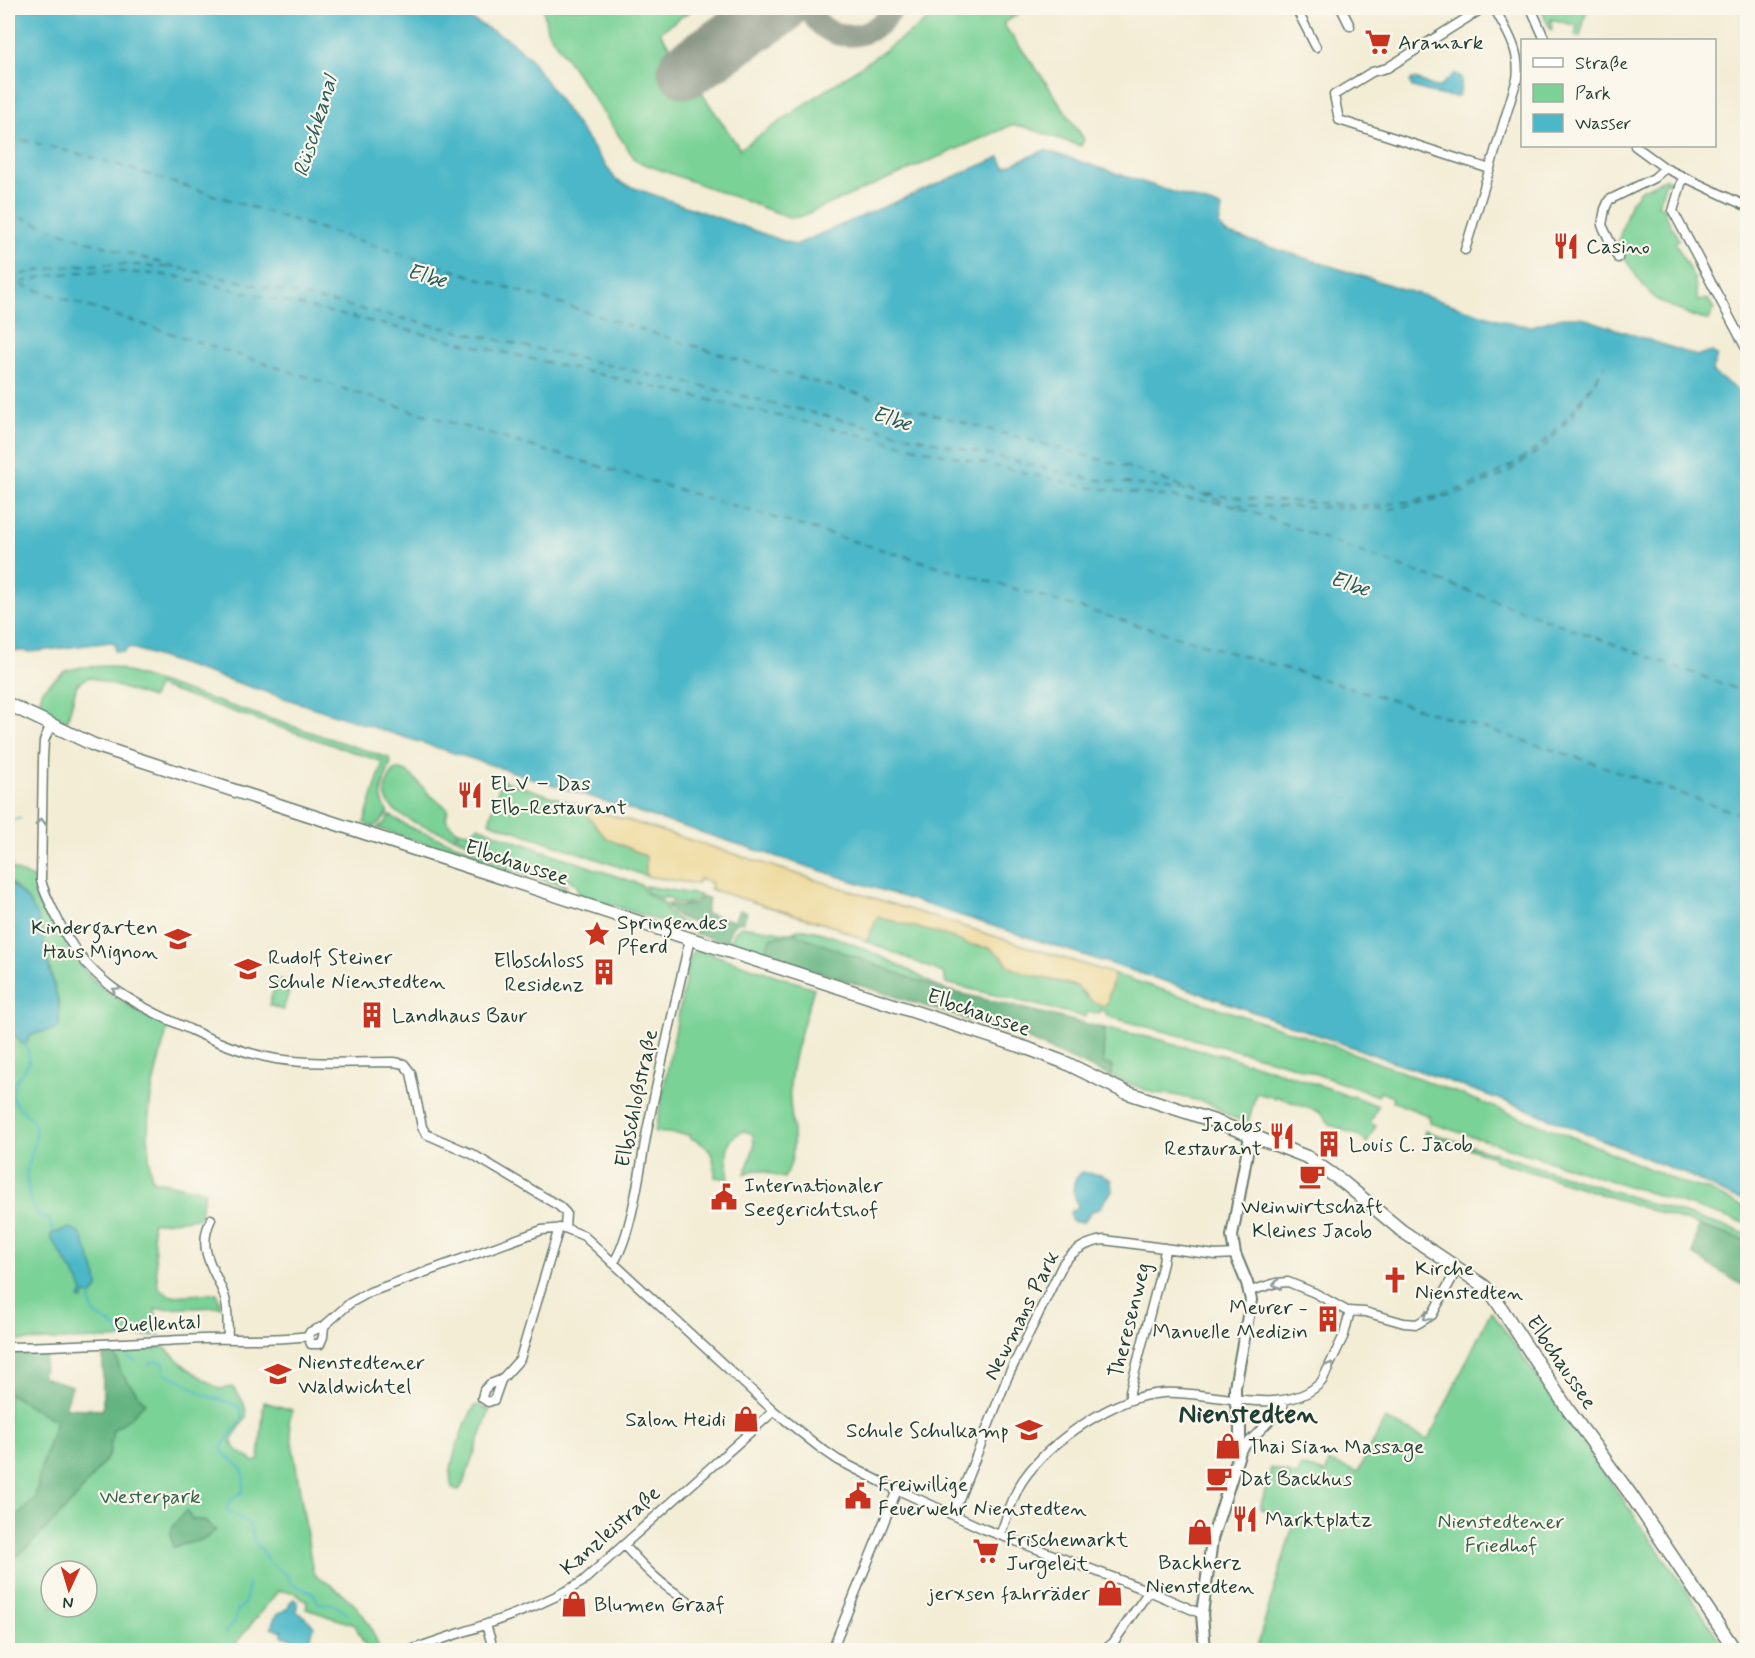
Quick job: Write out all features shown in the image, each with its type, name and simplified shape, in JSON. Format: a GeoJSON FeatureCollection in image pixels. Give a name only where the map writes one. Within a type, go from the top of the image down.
{"type":"FeatureCollection","features":[{"type":"Feature","properties":{"kind":"main road","name":"Elbchaussee"},"geometry":{"type":"LineString","coordinates":[[8,704],[94,744],[1029,1049],[1066,1063],[1125,1092],[1209,1120],[1314,1161],[1355,1191],[1387,1221],[1488,1290],[1569,1411],[1631,1495],[1735,1650]]}},
{"type":"Feature","properties":{"kind":"street"},"geometry":{"type":"LineString","coordinates":[[1296,8],[1316,47]]}},
{"type":"Feature","properties":{"kind":"street"},"geometry":{"type":"LineString","coordinates":[[1341,8],[1350,26]]}},
{"type":"Feature","properties":{"kind":"street"},"geometry":{"type":"LineString","coordinates":[[1483,8],[1387,68],[1372,72],[1334,95],[1339,120],[1490,169]]}},
{"type":"Feature","properties":{"kind":"street"},"geometry":{"type":"LineString","coordinates":[[1465,250],[1519,68],[1515,45],[1494,8]]}},
{"type":"Feature","properties":{"kind":"street"},"geometry":{"type":"LineString","coordinates":[[1531,8],[1545,39]]}},
{"type":"Feature","properties":{"kind":"street"},"geometry":{"type":"LineString","coordinates":[[1636,147],[1665,168],[1748,207]]}},
{"type":"Feature","properties":{"kind":"street"},"geometry":{"type":"LineString","coordinates":[[1618,258],[1602,225],[1609,200],[1654,178],[1665,168]]}},
{"type":"Feature","properties":{"kind":"street"},"geometry":{"type":"LineString","coordinates":[[1683,177],[1673,211],[1748,352]]}},
{"type":"Feature","properties":{"kind":"street"},"geometry":{"type":"LineString","coordinates":[[51,724],[44,741],[41,880],[44,893],[66,938],[88,968],[111,988],[167,1019],[234,1047],[277,1059],[336,1063],[394,1062],[404,1065],[411,1073],[422,1127],[426,1134],[472,1154],[559,1206],[567,1215],[520,1359],[501,1380]]}},
{"type":"Feature","properties":{"kind":"street","name":"Elbschloßstraße"},"geometry":{"type":"LineString","coordinates":[[613,1263],[620,1254],[629,1220],[690,939]]}},
{"type":"Feature","properties":{"kind":"street"},"geometry":{"type":"LineString","coordinates":[[1205,1650],[1202,1614],[1212,1539],[1240,1451],[1240,1428],[1235,1398],[1237,1375],[1250,1308],[1250,1291],[1232,1245],[1233,1227],[1250,1136]]}},
{"type":"Feature","properties":{"kind":"street"},"geometry":{"type":"LineString","coordinates":[[211,1219],[206,1229],[205,1246],[209,1265],[225,1300],[228,1338]]}},
{"type":"Feature","properties":{"kind":"street"},"geometry":{"type":"LineString","coordinates":[[562,1228],[584,1236],[774,1411],[828,1453],[897,1490],[952,1515],[1149,1591],[1202,1614]]}},
{"type":"Feature","properties":{"kind":"street","name":"Quellental"},"geometry":{"type":"LineString","coordinates":[[8,1347],[85,1346],[308,1336],[310,1332],[324,1326],[350,1303],[370,1292],[542,1230],[562,1228]]}},
{"type":"Feature","properties":{"kind":"street","name":"Newmans Park"},"geometry":{"type":"LineString","coordinates":[[952,1515],[1016,1358],[1064,1262],[1078,1249],[1096,1241],[1113,1240],[1215,1255],[1234,1254]]}},
{"type":"Feature","properties":{"kind":"street","name":"Theresenweg"},"geometry":{"type":"LineString","coordinates":[[1130,1400],[1130,1391],[1165,1248]]}},
{"type":"Feature","properties":{"kind":"street"},"geometry":{"type":"LineString","coordinates":[[1250,1291],[1287,1282],[1350,1311],[1365,1312],[1410,1324],[1420,1323],[1430,1318],[1457,1269]]}},
{"type":"Feature","properties":{"kind":"street"},"geometry":{"type":"LineString","coordinates":[[1000,1535],[1018,1489],[1031,1470],[1069,1435],[1104,1411],[1130,1400],[1163,1393],[1235,1398],[1247,1401],[1284,1401],[1309,1391],[1322,1381],[1344,1335],[1350,1311]]}},
{"type":"Feature","properties":{"kind":"street","name":"Quellental"},"geometry":{"type":"LineString","coordinates":[[308,1336],[311,1344],[320,1344],[324,1326]]}},
{"type":"Feature","properties":{"kind":"street"},"geometry":{"type":"LineString","coordinates":[[1240,1451],[1283,1407],[1284,1401]]}},
{"type":"Feature","properties":{"kind":"street","name":"Kanzleistraße"},"geometry":{"type":"LineString","coordinates":[[411,1650],[486,1625],[542,1602],[582,1582],[774,1411]]}},
{"type":"Feature","properties":{"kind":"street"},"geometry":{"type":"LineString","coordinates":[[832,1650],[897,1490]]}},
{"type":"Feature","properties":{"kind":"street"},"geometry":{"type":"LineString","coordinates":[[624,1545],[670,1591],[687,1600]]}},
{"type":"Feature","properties":{"kind":"street"},"geometry":{"type":"LineString","coordinates":[[1104,1650],[1113,1643],[1149,1591]]}},
{"type":"Feature","properties":{"kind":"street"},"geometry":{"type":"LineString","coordinates":[[486,1625],[491,1641],[490,1650]]}},
{"type":"Feature","properties":{"kind":"green space"},"geometry":{"type":"Polygon","coordinates":[[[543,8],[694,8],[660,32],[740,149],[931,18],[933,8],[1027,8],[1003,24],[1084,139],[1081,146],[1021,126],[1010,126],[802,216],[791,218],[636,161],[547,30],[543,8]]]}},
{"type":"Feature","properties":{"kind":"green space"},"geometry":{"type":"Polygon","coordinates":[[[1542,8],[1587,8],[1580,37],[1575,36],[1577,26],[1551,19],[1552,31],[1542,8]]]}},
{"type":"Feature","properties":{"kind":"green space"},"geometry":{"type":"Polygon","coordinates":[[[1666,178],[1674,184],[1666,182],[1658,205],[1668,209],[1664,212],[1679,240],[1675,242],[1694,278],[1698,301],[1708,299],[1714,309],[1709,320],[1690,315],[1656,299],[1629,266],[1617,245],[1631,201],[1639,191],[1666,178]]]}},
{"type":"Feature","properties":{"kind":"green space"},"geometry":{"type":"Polygon","coordinates":[[[110,666],[389,758],[391,762],[382,793],[382,800],[388,812],[383,820],[373,827],[364,823],[383,762],[157,686],[152,698],[89,677],[77,684],[67,722],[37,708],[43,689],[65,671],[82,667],[110,666]]]}},
{"type":"Feature","properties":{"kind":"green space"},"geometry":{"type":"Polygon","coordinates":[[[395,770],[410,774],[429,794],[448,809],[446,818],[457,830],[455,837],[402,816],[391,807],[386,797],[386,785],[395,770]]]}},
{"type":"Feature","properties":{"kind":"green space"},"geometry":{"type":"Polygon","coordinates":[[[501,780],[579,805],[606,838],[646,856],[646,876],[489,822],[501,780]]]}},
{"type":"Feature","properties":{"kind":"green space"},"geometry":{"type":"Polygon","coordinates":[[[389,815],[413,829],[561,881],[567,888],[539,879],[539,876],[506,870],[377,828],[386,822],[389,815]]]}},
{"type":"Feature","properties":{"kind":"green space"},"geometry":{"type":"Polygon","coordinates":[[[478,826],[642,885],[645,893],[665,904],[666,911],[684,924],[682,928],[578,894],[577,886],[569,879],[457,838],[459,831],[471,832],[478,826]]]}},
{"type":"Feature","properties":{"kind":"green space"},"geometry":{"type":"Polygon","coordinates":[[[8,867],[35,879],[63,938],[81,966],[92,978],[119,1000],[168,1027],[153,1084],[148,1120],[152,1180],[205,1191],[199,1218],[152,1223],[158,1287],[171,1296],[217,1293],[221,1307],[155,1309],[159,1335],[111,1339],[8,1341],[8,1026],[22,1044],[27,1043],[28,1038],[34,1033],[56,1029],[59,1004],[44,946],[28,900],[8,880],[8,867]]]}},
{"type":"Feature","properties":{"kind":"green space"},"geometry":{"type":"Polygon","coordinates":[[[645,886],[700,895],[696,901],[685,904],[672,902],[672,899],[663,897],[662,900],[647,892],[645,886]]]}},
{"type":"Feature","properties":{"kind":"green space"},"geometry":{"type":"Polygon","coordinates":[[[702,896],[709,899],[705,913],[734,921],[739,910],[747,912],[743,922],[733,926],[725,942],[693,933],[697,924],[683,919],[668,909],[668,904],[679,906],[696,904],[702,896]]]}},
{"type":"Feature","properties":{"kind":"green space"},"geometry":{"type":"Polygon","coordinates":[[[878,917],[951,937],[967,944],[990,948],[1009,966],[1042,978],[1078,987],[1086,997],[1106,1006],[1114,974],[1329,1044],[1591,1144],[1680,1182],[1706,1189],[1747,1209],[1747,1224],[1430,1123],[1429,1116],[1392,1101],[1393,1097],[1380,1092],[1378,1096],[1288,1064],[1106,1016],[1107,1012],[1100,1010],[1099,1014],[1088,1012],[1085,1017],[946,983],[943,973],[866,941],[878,917]]]}},
{"type":"Feature","properties":{"kind":"green space"},"geometry":{"type":"Polygon","coordinates":[[[741,926],[788,933],[776,936],[769,941],[765,955],[725,942],[726,940],[731,941],[735,931],[741,926]]]}},
{"type":"Feature","properties":{"kind":"green space"},"geometry":{"type":"Polygon","coordinates":[[[800,929],[850,943],[891,961],[939,988],[791,933],[800,929]]]}},
{"type":"Feature","properties":{"kind":"green space"},"geometry":{"type":"Polygon","coordinates":[[[794,933],[912,979],[950,991],[1104,1028],[1103,1063],[1112,1066],[1112,1077],[1022,1037],[765,955],[772,937],[794,933]]]}},
{"type":"Feature","properties":{"kind":"green space"},"geometry":{"type":"Polygon","coordinates":[[[699,950],[814,988],[791,1074],[793,1150],[792,1160],[784,1178],[761,1170],[745,1174],[754,1147],[753,1134],[744,1131],[732,1139],[727,1151],[729,1179],[715,1177],[713,1157],[703,1144],[690,1138],[690,1135],[655,1132],[690,957],[693,952],[699,950]]]}},
{"type":"Feature","properties":{"kind":"green space"},"geometry":{"type":"Polygon","coordinates":[[[277,979],[292,983],[283,1010],[269,1005],[277,979]]]}},
{"type":"Feature","properties":{"kind":"green space"},"geometry":{"type":"Polygon","coordinates":[[[1104,1028],[1231,1057],[1352,1096],[1378,1106],[1370,1123],[1376,1126],[1367,1143],[1357,1135],[1331,1125],[1319,1112],[1275,1096],[1275,1098],[1256,1093],[1248,1123],[1229,1116],[1209,1103],[1154,1093],[1112,1077],[1112,1066],[1103,1063],[1104,1028]]]}},
{"type":"Feature","properties":{"kind":"green space"},"geometry":{"type":"Polygon","coordinates":[[[1425,1131],[1747,1234],[1747,1241],[1494,1160],[1492,1156],[1424,1134],[1425,1131]]]}},
{"type":"Feature","properties":{"kind":"green space"},"geometry":{"type":"Polygon","coordinates":[[[1698,1226],[1747,1241],[1747,1288],[1693,1255],[1698,1226]]]}},
{"type":"Feature","properties":{"kind":"green space","name":"Nienstedtener Friedhof"},"geometry":{"type":"Polygon","coordinates":[[[1491,1311],[1726,1650],[1256,1650],[1295,1519],[1260,1509],[1271,1468],[1298,1476],[1301,1466],[1326,1473],[1329,1462],[1358,1472],[1385,1419],[1428,1440],[1491,1311]]]}},
{"type":"Feature","properties":{"kind":"green space","name":"Westerpark"},"geometry":{"type":"Polygon","coordinates":[[[164,1347],[186,1367],[219,1389],[232,1387],[242,1401],[246,1417],[231,1441],[237,1450],[255,1462],[259,1459],[264,1402],[292,1410],[289,1422],[313,1573],[347,1597],[362,1613],[380,1650],[367,1650],[355,1625],[306,1609],[307,1601],[293,1592],[278,1591],[236,1643],[245,1650],[8,1650],[8,1352],[47,1351],[42,1377],[72,1386],[65,1408],[103,1410],[103,1351],[118,1352],[164,1347]]]}},
{"type":"Feature","properties":{"kind":"green space"},"geometry":{"type":"Polygon","coordinates":[[[114,1350],[121,1373],[145,1403],[113,1430],[109,1455],[77,1497],[8,1565],[8,1525],[35,1499],[41,1468],[56,1421],[8,1393],[8,1352],[47,1351],[42,1377],[72,1386],[65,1408],[103,1410],[103,1351],[114,1350]]]}},
{"type":"Feature","properties":{"kind":"green space"},"geometry":{"type":"Polygon","coordinates":[[[476,1405],[490,1410],[463,1484],[459,1490],[453,1489],[451,1471],[453,1459],[466,1422],[476,1405]]]}},
{"type":"Feature","properties":{"kind":"green space"},"geometry":{"type":"Polygon","coordinates":[[[186,1511],[193,1520],[203,1520],[216,1530],[205,1539],[173,1547],[171,1531],[186,1511]]]}},
{"type":"Feature","properties":{"kind":"sand"},"geometry":{"type":"Polygon","coordinates":[[[579,805],[1114,974],[1106,1006],[1093,1002],[1077,986],[1023,973],[1009,966],[990,948],[967,944],[951,937],[878,917],[866,941],[835,927],[710,889],[712,883],[699,879],[697,884],[646,876],[646,856],[606,838],[579,805]]]}},
{"type":"Feature","properties":{"kind":"water"},"geometry":{"type":"Polygon","coordinates":[[[8,8],[450,8],[508,39],[529,57],[616,180],[795,245],[1000,157],[1005,167],[1045,150],[1222,208],[1219,225],[1226,233],[1513,324],[1532,326],[1562,317],[1580,317],[1697,356],[1712,352],[1717,355],[1712,372],[1748,398],[1747,1201],[1732,1197],[1690,1176],[1527,1109],[1180,986],[129,647],[124,652],[115,651],[115,644],[111,642],[31,652],[8,650],[8,8]]]}},
{"type":"Feature","properties":{"kind":"water"},"geometry":{"type":"Polygon","coordinates":[[[1454,74],[1461,76],[1458,97],[1443,96],[1412,87],[1410,82],[1416,79],[1439,87],[1454,74]]]}},
{"type":"Feature","properties":{"kind":"water"},"geometry":{"type":"Polygon","coordinates":[[[8,881],[28,900],[38,918],[59,1004],[59,1027],[35,1034],[28,1038],[27,1043],[22,1044],[8,1026],[8,881]]]}},
{"type":"Feature","properties":{"kind":"water"},"geometry":{"type":"Polygon","coordinates":[[[1081,1172],[1101,1175],[1111,1180],[1112,1191],[1099,1209],[1092,1211],[1083,1222],[1075,1222],[1071,1220],[1070,1212],[1078,1207],[1073,1190],[1075,1180],[1081,1172]]]}},
{"type":"Feature","properties":{"kind":"water"},"geometry":{"type":"Polygon","coordinates":[[[69,1228],[78,1231],[84,1242],[98,1282],[98,1289],[92,1295],[86,1294],[82,1300],[79,1299],[83,1293],[79,1282],[51,1238],[51,1234],[69,1228]]]}},
{"type":"Feature","properties":{"kind":"water"},"geometry":{"type":"Polygon","coordinates":[[[294,1599],[297,1602],[297,1612],[306,1617],[314,1627],[310,1640],[304,1642],[282,1636],[282,1631],[271,1627],[276,1615],[288,1608],[294,1599]]]}},
{"type":"Feature","properties":{"kind":"waterway"},"geometry":{"type":"LineString","coordinates":[[8,821],[21,818]]}},
{"type":"Feature","properties":{"kind":"waterway"},"geometry":{"type":"LineString","coordinates":[[8,863],[12,864],[11,867]]}},
{"type":"Feature","properties":{"kind":"waterway"},"geometry":{"type":"LineString","coordinates":[[25,1043],[29,1060],[16,1080],[13,1094],[16,1104],[30,1117],[35,1127],[36,1133],[27,1172],[31,1202],[40,1216],[49,1219],[53,1232]]}},
{"type":"Feature","properties":{"kind":"waterway"},"geometry":{"type":"LineString","coordinates":[[90,1295],[92,1309],[98,1316],[118,1329],[121,1338]]}},
{"type":"Feature","properties":{"kind":"waterway"},"geometry":{"type":"LineString","coordinates":[[122,1353],[126,1356]]}},
{"type":"Feature","properties":{"kind":"waterway"},"geometry":{"type":"LineString","coordinates":[[129,1358],[136,1361]]}},
{"type":"Feature","properties":{"kind":"waterway"},"geometry":{"type":"LineString","coordinates":[[149,1364],[154,1361],[163,1362],[165,1374],[177,1378],[212,1398],[233,1403],[240,1408],[242,1418],[221,1448],[240,1467],[244,1480],[243,1491],[230,1501],[227,1510],[249,1524],[254,1540],[268,1562],[287,1575],[291,1584],[313,1593],[319,1603],[333,1604],[348,1614]]}},
{"type":"Feature","properties":{"kind":"waterway"},"geometry":{"type":"LineString","coordinates":[[225,1633],[235,1621],[238,1609],[243,1606],[248,1583]]}},
{"type":"Feature","properties":{"kind":"waterway"},"geometry":{"type":"LineString","coordinates":[[229,1642],[235,1650]]}},
{"type":"Feature","properties":{"kind":"ferry route"},"geometry":{"type":"LineString","coordinates":[[8,136],[105,161],[771,370],[1131,468],[1748,693]]}},
{"type":"Feature","properties":{"kind":"ferry route"},"geometry":{"type":"LineString","coordinates":[[8,212],[93,243],[180,268],[692,384],[1086,478],[1195,492]]}},
{"type":"Feature","properties":{"kind":"ferry route"},"geometry":{"type":"LineString","coordinates":[[8,278],[70,266],[110,264],[173,268]]}},
{"type":"Feature","properties":{"kind":"ferry route"},"geometry":{"type":"LineString","coordinates":[[8,287],[69,273],[131,272],[174,276],[1086,487],[1227,504]]}},
{"type":"Feature","properties":{"kind":"ferry route"},"geometry":{"type":"LineString","coordinates":[[8,281],[432,417],[1362,691],[1573,756],[1748,817]]}},
{"type":"Feature","properties":{"kind":"ferry route"},"geometry":{"type":"LineString","coordinates":[[1206,494],[1363,505],[1416,500],[1454,491],[1507,468],[1549,438],[1567,418],[1606,365]]}},
{"type":"Feature","properties":{"kind":"ferry route"},"geometry":{"type":"LineString","coordinates":[[1235,505],[1392,509],[1459,494],[1505,474],[1544,447],[1572,416],[1600,374]]}},
{"type":"Feature","properties":{"kind":"taxiway"},"geometry":{"type":"LineString","coordinates":[[809,8],[817,21],[827,29],[850,36],[863,34],[874,28],[885,20],[893,8]]}},
{"type":"Feature","properties":{"kind":"runway"},"geometry":{"type":"LineString","coordinates":[[686,70],[778,8]]}},
{"type":"Feature","properties":{"kind":"place","name":"Aramark"},"geometry":{"type":"Point","coordinates":[1378,42]}},
{"type":"Feature","properties":{"kind":"place","name":"Casino"},"geometry":{"type":"Point","coordinates":[1566,246]}},
{"type":"Feature","properties":{"kind":"place","name":"ELV – Das Elb-Restaurant"},"geometry":{"type":"Point","coordinates":[470,795]}},
{"type":"Feature","properties":{"kind":"place","name":"Springendes Pferd"},"geometry":{"type":"Point","coordinates":[597,934]}},
{"type":"Feature","properties":{"kind":"place","name":"Kindergarten Haus Mignon"},"geometry":{"type":"Point","coordinates":[178,939]}},
{"type":"Feature","properties":{"kind":"place","name":"Rudolf Steiner Schule Nienstedten"},"geometry":{"type":"Point","coordinates":[248,969]}},
{"type":"Feature","properties":{"kind":"place","name":"Elbschloss Residenz"},"geometry":{"type":"Point","coordinates":[604,972]}},
{"type":"Feature","properties":{"kind":"place","name":"Landhaus Baur"},"geometry":{"type":"Point","coordinates":[372,1015]}},
{"type":"Feature","properties":{"kind":"place","name":"Jacobs Restaurant"},"geometry":{"type":"Point","coordinates":[1282,1136]}},
{"type":"Feature","properties":{"kind":"place","name":"Louis C. Jacob"},"geometry":{"type":"Point","coordinates":[1329,1144]}},
{"type":"Feature","properties":{"kind":"place","name":"Weinwirtschaft Kleines Jacob"},"geometry":{"type":"Point","coordinates":[1312,1176]}},
{"type":"Feature","properties":{"kind":"place","name":"Internationaler Seegerichtshof"},"geometry":{"type":"Point","coordinates":[724,1197]}},
{"type":"Feature","properties":{"kind":"place","name":"Kirche Nienstedten"},"geometry":{"type":"Point","coordinates":[1395,1280]}},
{"type":"Feature","properties":{"kind":"place","name":"Meurer - Manuelle Medizin"},"geometry":{"type":"Point","coordinates":[1328,1319]}},
{"type":"Feature","properties":{"kind":"place","name":"Nienstedtener Waldwichtel"},"geometry":{"type":"Point","coordinates":[278,1374]}},
{"type":"Feature","properties":{"kind":"place","name":"Salon Heidi"},"geometry":{"type":"Point","coordinates":[746,1419]}},
{"type":"Feature","properties":{"kind":"place","name":"Schule Schulkamp"},"geometry":{"type":"Point","coordinates":[1029,1430]}},
{"type":"Feature","properties":{"kind":"place","name":"Thai Siam Massage"},"geometry":{"type":"Point","coordinates":[1228,1446]}},
{"type":"Feature","properties":{"kind":"place","name":"Dat Backhus"},"geometry":{"type":"Point","coordinates":[1219,1478]}},
{"type":"Feature","properties":{"kind":"place","name":"Freiwillige Feuerwehr Nienstedten"},"geometry":{"type":"Point","coordinates":[858,1496]}},
{"type":"Feature","properties":{"kind":"place","name":"Marktplatz"},"geometry":{"type":"Point","coordinates":[1245,1519]}},
{"type":"Feature","properties":{"kind":"place","name":"Backherz Nienstedten"},"geometry":{"type":"Point","coordinates":[1200,1532]}},
{"type":"Feature","properties":{"kind":"place","name":"Frischemarkt Jurgeleit"},"geometry":{"type":"Point","coordinates":[986,1551]}},
{"type":"Feature","properties":{"kind":"place","name":"jerxsen fahrräder"},"geometry":{"type":"Point","coordinates":[1110,1593]}},
{"type":"Feature","properties":{"kind":"place","name":"Blumen Graaf"},"geometry":{"type":"Point","coordinates":[574,1604]}},
{"type":"Feature","properties":{"kind":"district","name":"Nienstedten"},"geometry":{"type":"Point","coordinates":[1248,1413]}},
{"type":"Feature","properties":{"kind":"water label","name":"Rüschkanal"},"geometry":{"type":"Point","coordinates":[314,126]}},
{"type":"Feature","properties":{"kind":"water label","name":"Elbe"},"geometry":{"type":"Point","coordinates":[427,275]}},
{"type":"Feature","properties":{"kind":"water label","name":"Elbe"},"geometry":{"type":"Point","coordinates":[892,418]}},
{"type":"Feature","properties":{"kind":"water label","name":"Elbe"},"geometry":{"type":"Point","coordinates":[1350,583]}}]}
